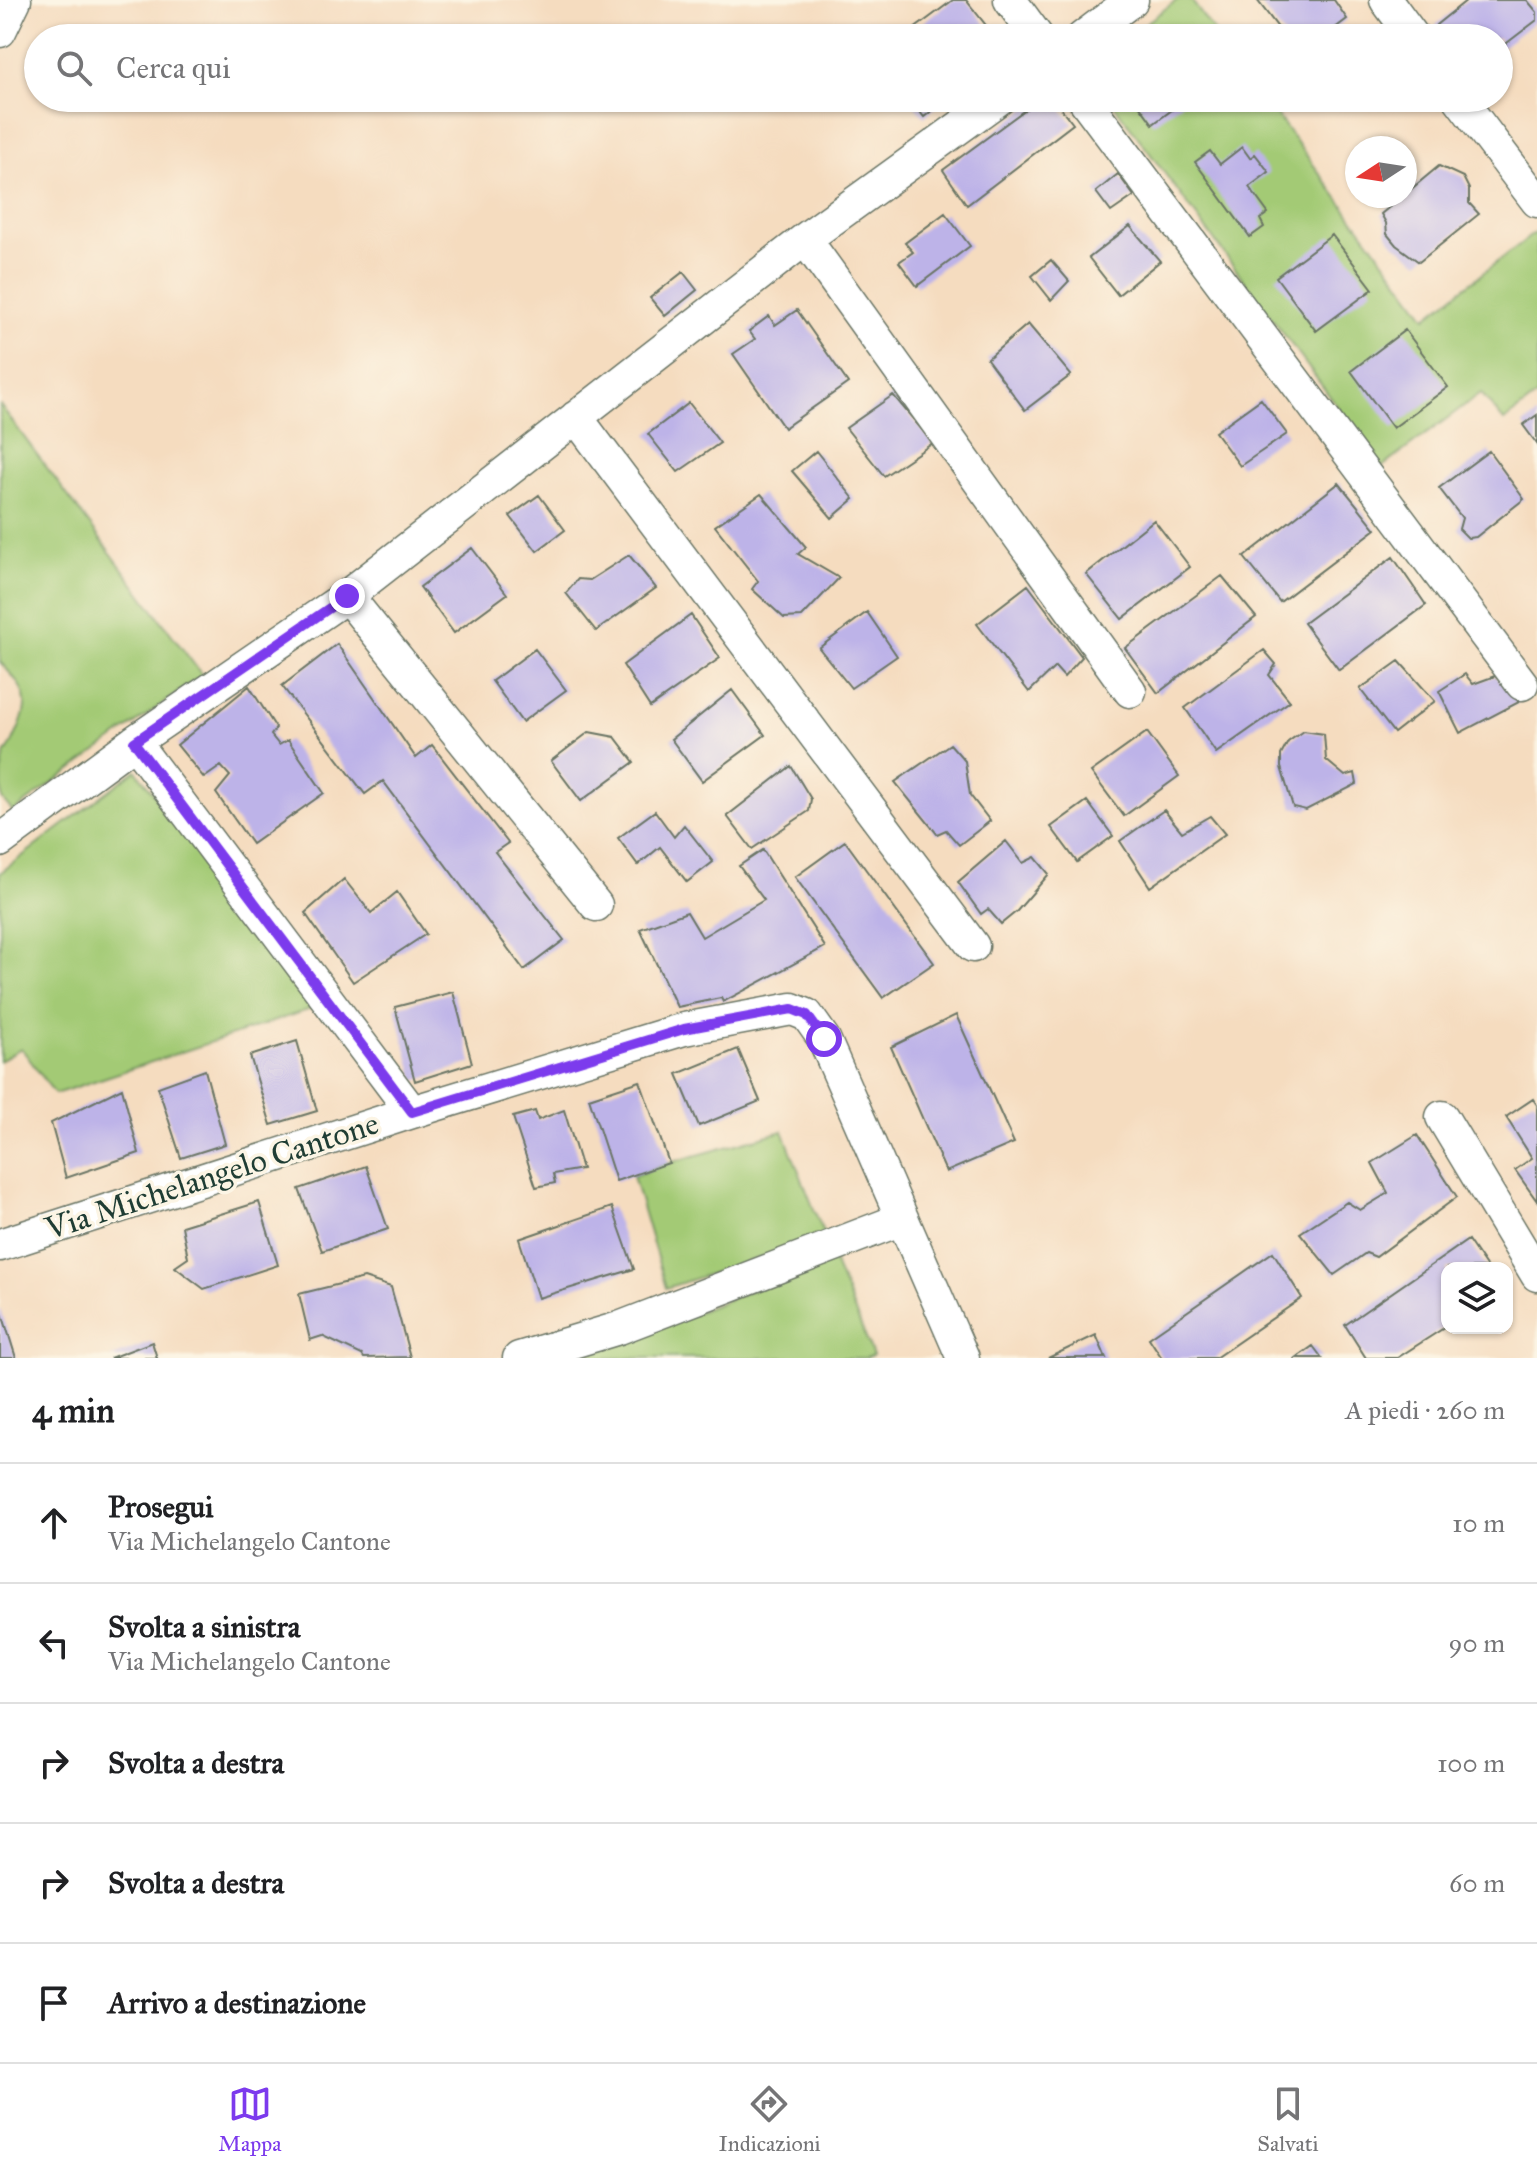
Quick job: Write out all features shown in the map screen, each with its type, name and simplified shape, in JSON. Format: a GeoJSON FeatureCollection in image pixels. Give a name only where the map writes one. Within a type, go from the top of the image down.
{"type":"FeatureCollection","features":[{"type":"Feature","properties":{"kind":"street"},"geometry":{"type":"LineString","coordinates":[[0,31],[15,0]]}},
{"type":"Feature","properties":{"kind":"street"},"geometry":{"type":"LineString","coordinates":[[1010,0],[1028,24]]}},
{"type":"Feature","properties":{"kind":"street"},"geometry":{"type":"LineString","coordinates":[[1100,24],[1132,0]]}},
{"type":"Feature","properties":{"kind":"street"},"geometry":{"type":"LineString","coordinates":[[1386,0],[1404,24]]}},
{"type":"Feature","properties":{"kind":"street"},"geometry":{"type":"LineString","coordinates":[[0,841],[134,742],[347,596],[805,239],[981,112]]}},
{"type":"Feature","properties":{"kind":"street"},"geometry":{"type":"LineString","coordinates":[[1093,112],[1522,684]]}},
{"type":"Feature","properties":{"kind":"street"},"geometry":{"type":"LineString","coordinates":[[1470,112],[1537,201]]}},
{"type":"Feature","properties":{"kind":"street"},"geometry":{"type":"LineString","coordinates":[[805,239],[1130,691]]}},
{"type":"Feature","properties":{"kind":"street"},"geometry":{"type":"LineString","coordinates":[[576,417],[973,946]]}},
{"type":"Feature","properties":{"kind":"street"},"geometry":{"type":"LineString","coordinates":[[347,596],[596,905]]}},
{"type":"Feature","properties":{"kind":"street"},"geometry":{"type":"LineString","coordinates":[[134,742],[412,1112]]}},
{"type":"Feature","properties":{"kind":"street","name":"Via Michelangelo Cantone"},"geometry":{"type":"LineString","coordinates":[[0,1245],[412,1112],[684,1029],[792,1009],[807,1015],[824,1039],[902,1219]]}},
{"type":"Feature","properties":{"kind":"street"},"geometry":{"type":"LineString","coordinates":[[1442,1117],[1537,1275]]}},
{"type":"Feature","properties":{"kind":"street"},"geometry":{"type":"LineString","coordinates":[[519,1358],[619,1328],[902,1219],[963,1358]]}},
{"type":"Feature","properties":{"kind":"green space"},"geometry":{"type":"Polygon","coordinates":[[[1177,0],[1191,0],[1209,24],[1145,24],[1177,0]]]}},
{"type":"Feature","properties":{"kind":"green space"},"geometry":{"type":"Polygon","coordinates":[[[1119,112],[1274,112],[1426,317],[1537,231],[1537,396],[1504,421],[1481,393],[1382,467],[1119,112]]]}},
{"type":"Feature","properties":{"kind":"green space"},"geometry":{"type":"Polygon","coordinates":[[[0,405],[202,675],[13,812],[2,799],[2,765],[20,726],[25,705],[21,689],[0,662],[0,405]]]}},
{"type":"Feature","properties":{"kind":"green space"},"geometry":{"type":"Polygon","coordinates":[[[136,770],[314,1008],[55,1094],[21,1048],[0,1061],[0,873],[136,770]]]}},
{"type":"Feature","properties":{"kind":"green space"},"geometry":{"type":"Polygon","coordinates":[[[783,1131],[825,1237],[666,1288],[633,1176],[783,1131]]]}},
{"type":"Feature","properties":{"kind":"green space"},"geometry":{"type":"Polygon","coordinates":[[[832,1257],[873,1355],[865,1358],[575,1358],[625,1342],[832,1257]]]}},
{"type":"Feature","properties":{"kind":"building"},"geometry":{"type":"Polygon","coordinates":[[[953,0],[966,0],[985,24],[921,24],[953,0]]]}},
{"type":"Feature","properties":{"kind":"building"},"geometry":{"type":"Polygon","coordinates":[[[1257,0],[1334,0],[1347,19],[1340,24],[1275,24],[1257,0]]]}},
{"type":"Feature","properties":{"kind":"building"},"geometry":{"type":"Polygon","coordinates":[[[1467,0],[1527,0],[1537,12],[1537,20],[1513,38],[1513,24],[1437,24],[1467,0]]]}},
{"type":"Feature","properties":{"kind":"building"},"geometry":{"type":"Polygon","coordinates":[[[1022,112],[1064,112],[1073,124],[967,205],[943,170],[1022,112]]]}},
{"type":"Feature","properties":{"kind":"building"},"geometry":{"type":"Polygon","coordinates":[[[1144,112],[1169,112],[1153,124],[1144,112]]]}},
{"type":"Feature","properties":{"kind":"building"},"geometry":{"type":"Polygon","coordinates":[[[1242,147],[1250,158],[1255,154],[1269,172],[1249,187],[1268,213],[1260,219],[1264,227],[1250,237],[1195,162],[1210,151],[1220,164],[1242,147]]]}},
{"type":"Feature","properties":{"kind":"building"},"geometry":{"type":"Polygon","coordinates":[[[1439,166],[1463,177],[1469,189],[1469,203],[1479,214],[1419,262],[1387,234],[1381,214],[1388,208],[1417,208],[1417,184],[1439,166]]]}},
{"type":"Feature","properties":{"kind":"building"},"geometry":{"type":"Polygon","coordinates":[[[1118,174],[1134,196],[1111,212],[1096,192],[1118,174]]]}},
{"type":"Feature","properties":{"kind":"building"},"geometry":{"type":"Polygon","coordinates":[[[945,213],[970,246],[917,286],[899,262],[913,252],[905,243],[945,213]]]}},
{"type":"Feature","properties":{"kind":"building"},"geometry":{"type":"Polygon","coordinates":[[[1130,226],[1160,261],[1118,295],[1089,258],[1130,226]]]}},
{"type":"Feature","properties":{"kind":"building"},"geometry":{"type":"Polygon","coordinates":[[[1332,235],[1373,289],[1316,331],[1276,277],[1332,235]]]}},
{"type":"Feature","properties":{"kind":"building"},"geometry":{"type":"Polygon","coordinates":[[[1051,260],[1069,281],[1051,300],[1032,276],[1051,260]]]}},
{"type":"Feature","properties":{"kind":"building"},"geometry":{"type":"Polygon","coordinates":[[[683,272],[697,290],[665,316],[650,298],[683,272]]]}},
{"type":"Feature","properties":{"kind":"building"},"geometry":{"type":"Polygon","coordinates":[[[797,310],[848,383],[784,428],[733,354],[755,339],[749,331],[769,316],[775,325],[797,310]]]}},
{"type":"Feature","properties":{"kind":"building"},"geometry":{"type":"Polygon","coordinates":[[[1028,324],[1071,375],[1025,410],[987,359],[1028,324]]]}},
{"type":"Feature","properties":{"kind":"building"},"geometry":{"type":"Polygon","coordinates":[[[1405,330],[1448,387],[1393,428],[1351,371],[1405,330]]]}},
{"type":"Feature","properties":{"kind":"building"},"geometry":{"type":"Polygon","coordinates":[[[893,395],[933,443],[884,476],[846,428],[893,395]]]}},
{"type":"Feature","properties":{"kind":"building"},"geometry":{"type":"Polygon","coordinates":[[[1261,399],[1287,434],[1240,466],[1215,432],[1261,399]]]}},
{"type":"Feature","properties":{"kind":"building"},"geometry":{"type":"Polygon","coordinates":[[[689,403],[720,443],[678,472],[648,434],[689,403]]]}},
{"type":"Feature","properties":{"kind":"building"},"geometry":{"type":"Polygon","coordinates":[[[1537,415],[1537,444],[1523,425],[1537,415]]]}},
{"type":"Feature","properties":{"kind":"building"},"geometry":{"type":"Polygon","coordinates":[[[816,451],[854,499],[832,518],[792,471],[816,451]]]}},
{"type":"Feature","properties":{"kind":"building"},"geometry":{"type":"Polygon","coordinates":[[[1489,451],[1524,499],[1476,537],[1468,538],[1459,529],[1462,518],[1439,488],[1489,451]]]}},
{"type":"Feature","properties":{"kind":"building"},"geometry":{"type":"Polygon","coordinates":[[[1339,483],[1376,529],[1280,602],[1244,557],[1339,483]]]}},
{"type":"Feature","properties":{"kind":"building"},"geometry":{"type":"Polygon","coordinates":[[[761,494],[806,547],[798,554],[839,578],[802,617],[784,618],[752,589],[758,581],[715,526],[761,494]]]}},
{"type":"Feature","properties":{"kind":"building"},"geometry":{"type":"Polygon","coordinates":[[[539,495],[565,530],[537,551],[510,516],[539,495]]]}},
{"type":"Feature","properties":{"kind":"building"},"geometry":{"type":"Polygon","coordinates":[[[1154,520],[1190,567],[1122,619],[1086,574],[1154,520]]]}},
{"type":"Feature","properties":{"kind":"building"},"geometry":{"type":"Polygon","coordinates":[[[472,548],[507,594],[454,633],[420,587],[472,548]]]}},
{"type":"Feature","properties":{"kind":"building"},"geometry":{"type":"Polygon","coordinates":[[[629,555],[656,588],[596,631],[566,593],[578,579],[590,580],[629,555]]]}},
{"type":"Feature","properties":{"kind":"building"},"geometry":{"type":"Polygon","coordinates":[[[1393,557],[1426,605],[1339,670],[1304,623],[1393,557]]]}},
{"type":"Feature","properties":{"kind":"building"},"geometry":{"type":"Polygon","coordinates":[[[1222,576],[1256,617],[1158,693],[1125,648],[1222,576]]]}},
{"type":"Feature","properties":{"kind":"building"},"geometry":{"type":"Polygon","coordinates":[[[1028,585],[1082,657],[1064,677],[1055,667],[1029,692],[977,624],[1028,585]]]}},
{"type":"Feature","properties":{"kind":"building"},"geometry":{"type":"Polygon","coordinates":[[[867,612],[897,656],[851,688],[819,648],[867,612]]]}},
{"type":"Feature","properties":{"kind":"building"},"geometry":{"type":"Polygon","coordinates":[[[691,615],[720,658],[650,707],[623,665],[691,615]]]}},
{"type":"Feature","properties":{"kind":"building"},"geometry":{"type":"Polygon","coordinates":[[[337,644],[416,758],[432,745],[508,843],[495,852],[564,940],[524,970],[383,781],[365,794],[282,686],[337,644]]]}},
{"type":"Feature","properties":{"kind":"building"},"geometry":{"type":"Polygon","coordinates":[[[535,649],[566,690],[522,722],[492,681],[535,649]]]}},
{"type":"Feature","properties":{"kind":"building"},"geometry":{"type":"Polygon","coordinates":[[[1264,650],[1276,664],[1269,675],[1290,701],[1216,753],[1185,708],[1264,650]]]}},
{"type":"Feature","properties":{"kind":"building"},"geometry":{"type":"Polygon","coordinates":[[[1399,661],[1435,701],[1394,733],[1360,689],[1399,661]]]}},
{"type":"Feature","properties":{"kind":"building"},"geometry":{"type":"Polygon","coordinates":[[[1465,674],[1473,684],[1495,676],[1519,702],[1460,733],[1439,691],[1465,674]]]}},
{"type":"Feature","properties":{"kind":"building"},"geometry":{"type":"Polygon","coordinates":[[[249,686],[276,728],[271,735],[279,745],[288,740],[324,793],[252,844],[216,793],[230,776],[221,766],[204,778],[177,745],[249,686]]]}},
{"type":"Feature","properties":{"kind":"building"},"geometry":{"type":"Polygon","coordinates":[[[732,690],[765,735],[702,781],[671,739],[732,690]]]}},
{"type":"Feature","properties":{"kind":"building"},"geometry":{"type":"Polygon","coordinates":[[[1303,731],[1324,734],[1326,760],[1345,776],[1355,773],[1357,784],[1306,810],[1293,807],[1281,767],[1281,755],[1288,742],[1303,731]]]}},
{"type":"Feature","properties":{"kind":"building"},"geometry":{"type":"Polygon","coordinates":[[[589,732],[615,737],[634,762],[581,801],[551,761],[589,732]]]}},
{"type":"Feature","properties":{"kind":"building"},"geometry":{"type":"Polygon","coordinates":[[[1147,732],[1179,776],[1124,816],[1091,772],[1147,732]]]}},
{"type":"Feature","properties":{"kind":"building"},"geometry":{"type":"Polygon","coordinates":[[[950,744],[965,761],[970,795],[990,821],[959,845],[946,830],[937,834],[895,782],[950,744]]]}},
{"type":"Feature","properties":{"kind":"building"},"geometry":{"type":"Polygon","coordinates":[[[791,766],[811,799],[809,811],[752,849],[727,816],[791,766]]]}},
{"type":"Feature","properties":{"kind":"building"},"geometry":{"type":"Polygon","coordinates":[[[1087,801],[1113,836],[1077,862],[1051,827],[1087,801]]]}},
{"type":"Feature","properties":{"kind":"building"},"geometry":{"type":"Polygon","coordinates":[[[1164,810],[1182,832],[1210,816],[1225,834],[1150,887],[1120,841],[1164,810]]]}},
{"type":"Feature","properties":{"kind":"building"},"geometry":{"type":"Polygon","coordinates":[[[655,811],[674,837],[684,825],[713,862],[687,882],[660,847],[638,865],[618,838],[655,811]]]}},
{"type":"Feature","properties":{"kind":"building"},"geometry":{"type":"Polygon","coordinates":[[[845,841],[934,963],[883,998],[795,877],[845,841]]]}},
{"type":"Feature","properties":{"kind":"building"},"geometry":{"type":"Polygon","coordinates":[[[1006,841],[1023,863],[1035,857],[1049,874],[1017,911],[1001,924],[988,909],[981,914],[958,882],[1006,841]]]}},
{"type":"Feature","properties":{"kind":"building"},"geometry":{"type":"Polygon","coordinates":[[[763,850],[825,947],[723,1002],[721,998],[677,1007],[640,929],[687,912],[702,937],[764,900],[739,866],[763,850]]]}},
{"type":"Feature","properties":{"kind":"building"},"geometry":{"type":"Polygon","coordinates":[[[344,879],[371,913],[397,892],[426,934],[353,982],[305,913],[344,879]]]}},
{"type":"Feature","properties":{"kind":"building"},"geometry":{"type":"Polygon","coordinates":[[[453,992],[472,1063],[415,1081],[395,1007],[453,992]]]}},
{"type":"Feature","properties":{"kind":"building"},"geometry":{"type":"Polygon","coordinates":[[[956,1015],[1014,1143],[946,1172],[891,1047],[956,1015]]]}},
{"type":"Feature","properties":{"kind":"building"},"geometry":{"type":"Polygon","coordinates":[[[297,1041],[317,1111],[271,1125],[250,1056],[297,1041]]]}},
{"type":"Feature","properties":{"kind":"building"},"geometry":{"type":"Polygon","coordinates":[[[738,1049],[760,1101],[699,1126],[677,1074],[738,1049]]]}},
{"type":"Feature","properties":{"kind":"building"},"geometry":{"type":"Polygon","coordinates":[[[205,1070],[225,1144],[181,1158],[158,1087],[205,1070]]]}},
{"type":"Feature","properties":{"kind":"building"},"geometry":{"type":"Polygon","coordinates":[[[640,1081],[669,1163],[616,1181],[589,1098],[640,1081]]]}},
{"type":"Feature","properties":{"kind":"building"},"geometry":{"type":"Polygon","coordinates":[[[122,1088],[139,1153],[66,1178],[51,1123],[122,1088]]]}},
{"type":"Feature","properties":{"kind":"building"},"geometry":{"type":"Polygon","coordinates":[[[1533,1099],[1537,1105],[1537,1201],[1515,1170],[1532,1158],[1506,1117],[1533,1099]]]}},
{"type":"Feature","properties":{"kind":"building"},"geometry":{"type":"Polygon","coordinates":[[[564,1110],[582,1169],[553,1174],[555,1183],[536,1187],[513,1117],[535,1111],[538,1120],[564,1110]]]}},
{"type":"Feature","properties":{"kind":"building"},"geometry":{"type":"Polygon","coordinates":[[[1417,1135],[1457,1197],[1376,1257],[1366,1253],[1334,1275],[1300,1233],[1347,1202],[1360,1210],[1388,1193],[1372,1163],[1417,1135]]]}},
{"type":"Feature","properties":{"kind":"building"},"geometry":{"type":"Polygon","coordinates":[[[366,1166],[388,1229],[322,1251],[299,1189],[366,1166]]]}},
{"type":"Feature","properties":{"kind":"building"},"geometry":{"type":"Polygon","coordinates":[[[259,1202],[278,1265],[204,1289],[175,1267],[188,1258],[182,1226],[259,1202]]]}},
{"type":"Feature","properties":{"kind":"building"},"geometry":{"type":"Polygon","coordinates":[[[612,1207],[634,1269],[538,1298],[519,1239],[612,1207]]]}},
{"type":"Feature","properties":{"kind":"building"},"geometry":{"type":"Polygon","coordinates":[[[1468,1240],[1483,1262],[1441,1262],[1441,1330],[1397,1358],[1366,1358],[1345,1325],[1468,1240]]]}},
{"type":"Feature","properties":{"kind":"building"},"geometry":{"type":"Polygon","coordinates":[[[1273,1252],[1302,1298],[1215,1358],[1162,1358],[1149,1338],[1273,1252]]]}},
{"type":"Feature","properties":{"kind":"building"},"geometry":{"type":"Polygon","coordinates":[[[364,1278],[391,1287],[410,1357],[364,1358],[322,1336],[310,1340],[299,1294],[364,1278]]]}},
{"type":"Feature","properties":{"kind":"building"},"geometry":{"type":"Polygon","coordinates":[[[1,1310],[16,1358],[0,1358],[1,1310]]]}},
{"type":"Feature","properties":{"kind":"building"},"geometry":{"type":"Polygon","coordinates":[[[1096,1335],[1106,1358],[1048,1358],[1096,1335]]]}},
{"type":"Feature","properties":{"kind":"building"},"geometry":{"type":"Polygon","coordinates":[[[152,1342],[157,1358],[110,1358],[152,1342]]]}},
{"type":"Feature","properties":{"kind":"building"},"geometry":{"type":"Polygon","coordinates":[[[1313,1346],[1322,1358],[1296,1358],[1313,1346]]]}},
{"type":"Feature","properties":{"kind":"route"},"geometry":{"type":"LineString","coordinates":[[347,596],[134,742],[412,1112],[684,1029],[792,1009],[807,1015],[824,1039]]}}]}
